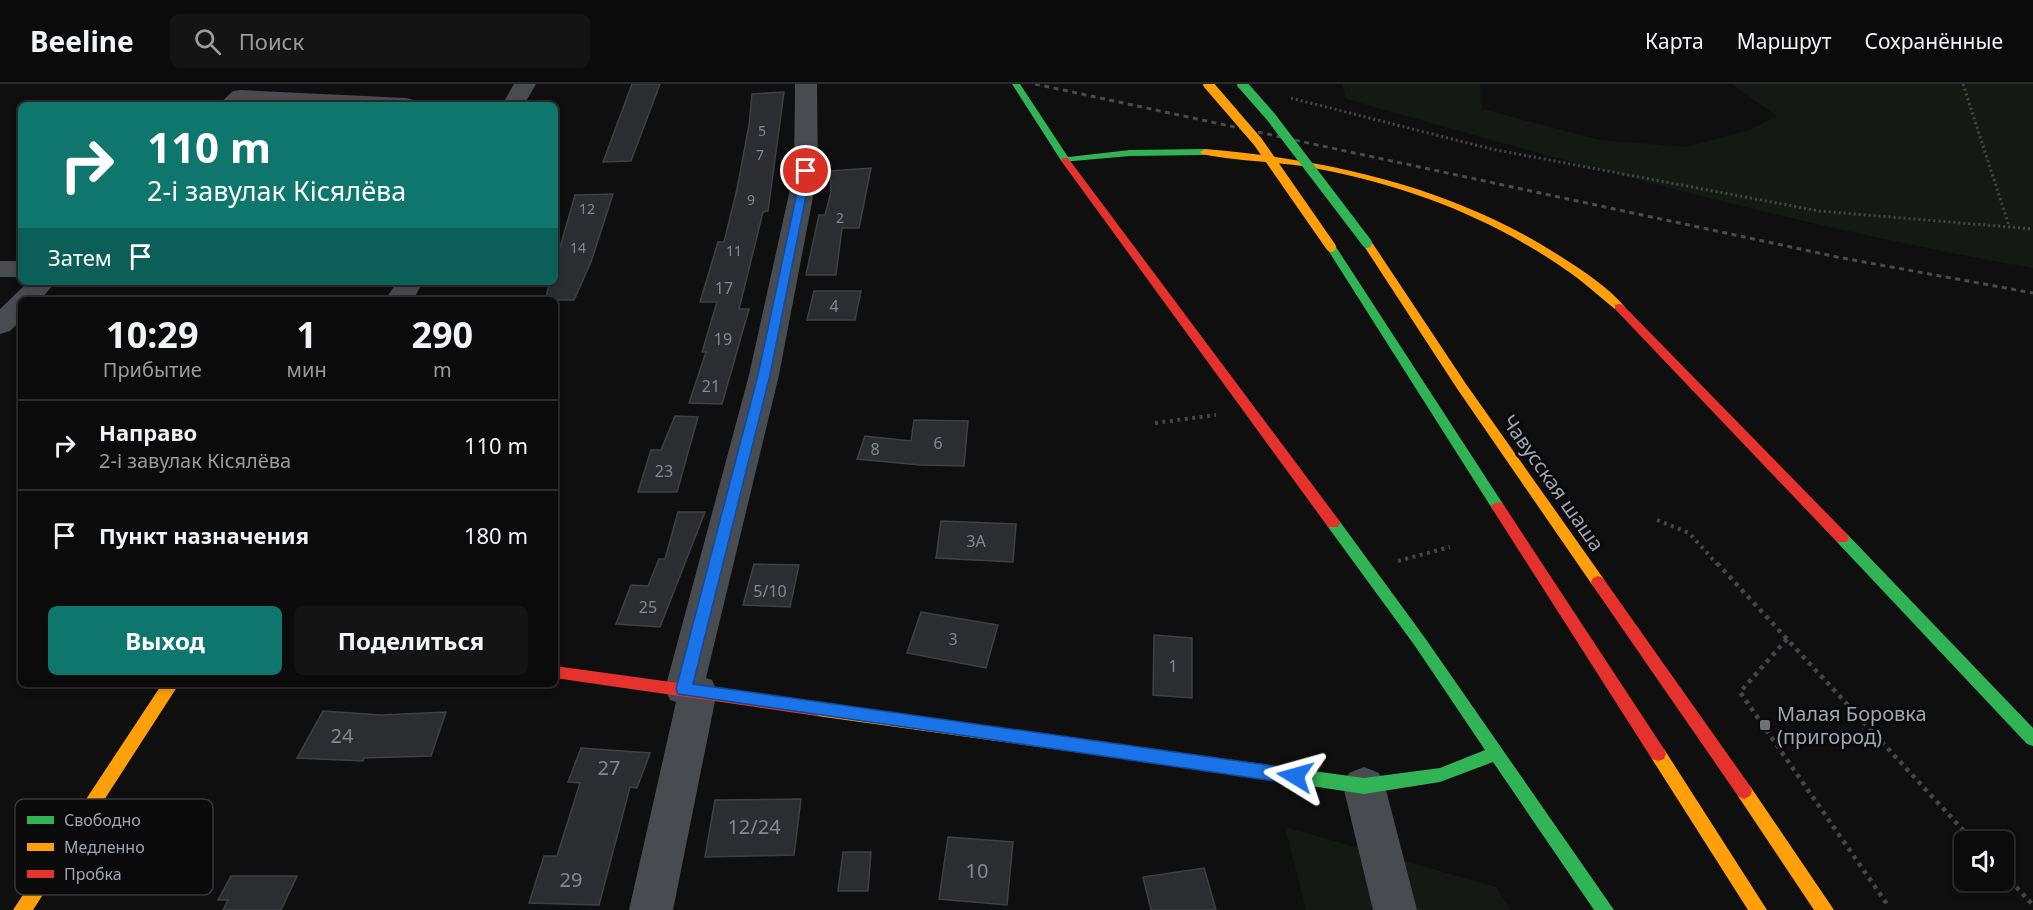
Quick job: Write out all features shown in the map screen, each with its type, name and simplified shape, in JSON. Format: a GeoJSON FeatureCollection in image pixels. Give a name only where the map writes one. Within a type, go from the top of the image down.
{"type":"FeatureCollection","features":[{"type":"Feature","properties":{"kind":"main road"},"geometry":{"type":"LineString","coordinates":[[1017,84],[1065,160],[1420,642],[1495,754],[1605,910]]}},
{"type":"Feature","properties":{"kind":"main road"},"geometry":{"type":"LineString","coordinates":[[1208,84],[1224,100],[1297,195],[1758,910]]}},
{"type":"Feature","properties":{"kind":"main road","name":"Чавусская шаша"},"geometry":{"type":"LineString","coordinates":[[1242,84],[1271,117],[1367,243],[1462,387],[1700,724],[1825,910]]}},
{"type":"Feature","properties":{"kind":"main road"},"geometry":{"type":"LineString","coordinates":[[1065,160],[1166,150],[1219,151],[1280,157],[1407,184],[1512,230],[1567,265],[1618,306],[2033,739]]}},
{"type":"Feature","properties":{"kind":"main road"},"geometry":{"type":"LineString","coordinates":[[558,672],[1364,786],[1440,775],[1495,754]]}},
{"type":"Feature","properties":{"kind":"main road"},"geometry":{"type":"LineString","coordinates":[[95,799],[169,687]]}},
{"type":"Feature","properties":{"kind":"main road"},"geometry":{"type":"LineString","coordinates":[[1809,887],[1838,910]]}},
{"type":"Feature","properties":{"kind":"main road"},"geometry":{"type":"LineString","coordinates":[[22,910],[32,895]]}},
{"type":"Feature","properties":{"kind":"street"},"geometry":{"type":"LineString","coordinates":[[515,102],[525,84]]}},
{"type":"Feature","properties":{"kind":"street"},"geometry":{"type":"LineString","coordinates":[[651,910],[691,690],[764,375],[803,183],[806,84]]}},
{"type":"Feature","properties":{"kind":"street"},"geometry":{"type":"LineString","coordinates":[[233,102],[241,96],[351,102]]}},
{"type":"Feature","properties":{"kind":"street"},"geometry":{"type":"LineString","coordinates":[[0,269],[18,269]]}},
{"type":"Feature","properties":{"kind":"street"},"geometry":{"type":"LineString","coordinates":[[28,297],[40,285]]}},
{"type":"Feature","properties":{"kind":"street"},"geometry":{"type":"LineString","coordinates":[[0,325],[18,307]]}},
{"type":"Feature","properties":{"kind":"street"},"geometry":{"type":"LineString","coordinates":[[1364,786],[1395,910]]}},
{"type":"Feature","properties":{"kind":"path"},"geometry":{"type":"LineString","coordinates":[[1963,84],[2009,226]]}},
{"type":"Feature","properties":{"kind":"path"},"geometry":{"type":"LineString","coordinates":[[1282,96],[1491,149],[1819,211],[2033,229]]}},
{"type":"Feature","properties":{"kind":"path"},"geometry":{"type":"LineString","coordinates":[[1155,423],[1219,414]]}},
{"type":"Feature","properties":{"kind":"path"},"geometry":{"type":"LineString","coordinates":[[1658,520],[1689,532],[1964,831]]}},
{"type":"Feature","properties":{"kind":"path"},"geometry":{"type":"LineString","coordinates":[[1787,639],[1740,692],[1887,904]]}},
{"type":"Feature","properties":{"kind":"path"},"geometry":{"type":"LineString","coordinates":[[2014,885],[2033,905]]}},
{"type":"Feature","properties":{"kind":"shaded area"},"geometry":{"type":"Polygon","coordinates":[[[1342,84],[1480,84],[1482,109],[1600,140],[1686,147],[1749,130],[1777,116],[1732,84],[2033,84],[2033,268],[1860,234],[1687,193],[1346,99],[1342,84]]]}},
{"type":"Feature","properties":{"kind":"shaded area"},"geometry":{"type":"Polygon","coordinates":[[[1285,827],[1496,887],[1511,910],[1306,910],[1285,827]]]}},
{"type":"Feature","properties":{"kind":"building"},"geometry":{"type":"Polygon","coordinates":[[[632,84],[660,84],[631,161],[603,162],[632,84]]]}},
{"type":"Feature","properties":{"kind":"building"},"geometry":{"type":"Polygon","coordinates":[[[784,92],[768,211],[763,212],[739,309],[749,309],[722,404],[689,403],[706,352],[702,352],[717,302],[700,302],[718,242],[724,242],[737,189],[749,125],[752,94],[784,92]]]}},
{"type":"Feature","properties":{"kind":"building"},"geometry":{"type":"Polygon","coordinates":[[[871,168],[859,228],[842,228],[836,275],[806,275],[819,215],[825,215],[831,192],[830,171],[871,168]]]}},
{"type":"Feature","properties":{"kind":"building"},"geometry":{"type":"Polygon","coordinates":[[[613,194],[591,262],[574,300],[558,300],[558,297],[546,297],[549,285],[558,285],[558,254],[575,195],[613,194]]]}},
{"type":"Feature","properties":{"kind":"building"},"geometry":{"type":"Polygon","coordinates":[[[814,291],[861,291],[855,320],[807,320],[814,291]]]}},
{"type":"Feature","properties":{"kind":"building"},"geometry":{"type":"Polygon","coordinates":[[[675,416],[698,417],[677,492],[638,492],[651,450],[661,450],[675,416]]]}},
{"type":"Feature","properties":{"kind":"building"},"geometry":{"type":"Polygon","coordinates":[[[914,420],[968,421],[964,466],[920,465],[857,459],[865,436],[911,441],[914,420]]]}},
{"type":"Feature","properties":{"kind":"building"},"geometry":{"type":"Polygon","coordinates":[[[678,512],[705,512],[660,627],[616,624],[631,585],[648,586],[659,559],[665,559],[678,512]]]}},
{"type":"Feature","properties":{"kind":"building"},"geometry":{"type":"Polygon","coordinates":[[[941,521],[1016,524],[1013,562],[936,558],[941,521]]]}},
{"type":"Feature","properties":{"kind":"building"},"geometry":{"type":"Polygon","coordinates":[[[754,564],[799,565],[790,607],[743,605],[754,564]]]}},
{"type":"Feature","properties":{"kind":"building"},"geometry":{"type":"Polygon","coordinates":[[[921,612],[998,625],[986,668],[907,653],[921,612]]]}},
{"type":"Feature","properties":{"kind":"building"},"geometry":{"type":"Polygon","coordinates":[[[1154,635],[1192,638],[1192,698],[1153,695],[1154,635]]]}},
{"type":"Feature","properties":{"kind":"building"},"geometry":{"type":"Polygon","coordinates":[[[323,711],[381,715],[446,712],[431,756],[364,758],[363,761],[297,758],[323,711]]]}},
{"type":"Feature","properties":{"kind":"building"},"geometry":{"type":"Polygon","coordinates":[[[581,748],[650,753],[637,788],[630,787],[599,905],[529,903],[544,856],[557,856],[580,783],[568,782],[581,748]]]}},
{"type":"Feature","properties":{"kind":"building"},"geometry":{"type":"Polygon","coordinates":[[[801,799],[794,855],[705,857],[715,800],[801,799]]]}},
{"type":"Feature","properties":{"kind":"building"},"geometry":{"type":"Polygon","coordinates":[[[948,837],[1013,842],[1007,905],[939,899],[948,837]]]}},
{"type":"Feature","properties":{"kind":"building"},"geometry":{"type":"Polygon","coordinates":[[[843,852],[871,852],[868,891],[838,891],[843,852]]]}},
{"type":"Feature","properties":{"kind":"building"},"geometry":{"type":"Polygon","coordinates":[[[1204,868],[1216,910],[1151,910],[1143,877],[1204,868]]]}},
{"type":"Feature","properties":{"kind":"building"},"geometry":{"type":"Polygon","coordinates":[[[231,876],[297,876],[281,910],[223,910],[228,900],[218,900],[231,876]]]}},
{"type":"Feature","properties":{"kind":"railway"},"geometry":{"type":"LineString","coordinates":[[1035,84],[1837,257],[2033,293]]}},
{"type":"Feature","properties":{"kind":"traffic: fast"},"geometry":{"type":"LineString","coordinates":[[1016,84],[1065,160],[1130,153],[1205,152]]}},
{"type":"Feature","properties":{"kind":"traffic: fast"},"geometry":{"type":"LineString","coordinates":[[1242,84],[1271,117],[1367,243]]}},
{"type":"Feature","properties":{"kind":"traffic: fast"},"geometry":{"type":"LineString","coordinates":[[1331,247],[1498,507]]}},
{"type":"Feature","properties":{"kind":"traffic: fast"},"geometry":{"type":"LineString","coordinates":[[1333,523],[1420,642],[1605,910]]}},
{"type":"Feature","properties":{"kind":"traffic: fast"},"geometry":{"type":"LineString","coordinates":[[1842,538],[2033,739]]}},
{"type":"Feature","properties":{"kind":"traffic: fast"},"geometry":{"type":"LineString","coordinates":[[1146,755],[1364,786],[1440,775],[1495,754]]}},
{"type":"Feature","properties":{"kind":"traffic: slow"},"geometry":{"type":"LineString","coordinates":[[1208,84],[1258,142],[1331,247]]}},
{"type":"Feature","properties":{"kind":"traffic: slow"},"geometry":{"type":"LineString","coordinates":[[1205,152],[1318,165],[1426,194],[1478,215],[1528,240],[1575,271],[1619,307]]}},
{"type":"Feature","properties":{"kind":"traffic: slow"},"geometry":{"type":"LineString","coordinates":[[1367,243],[1462,387],[1598,582]]}},
{"type":"Feature","properties":{"kind":"traffic: slow"},"geometry":{"type":"LineString","coordinates":[[95,799],[169,687]]}},
{"type":"Feature","properties":{"kind":"traffic: slow"},"geometry":{"type":"LineString","coordinates":[[817,709],[1146,755]]}},
{"type":"Feature","properties":{"kind":"traffic: slow"},"geometry":{"type":"LineString","coordinates":[[1658,754],[1758,910]]}},
{"type":"Feature","properties":{"kind":"traffic: slow"},"geometry":{"type":"LineString","coordinates":[[1744,791],[1825,910]]}},
{"type":"Feature","properties":{"kind":"traffic: slow"},"geometry":{"type":"LineString","coordinates":[[22,910],[32,895]]}},
{"type":"Feature","properties":{"kind":"traffic: jam"},"geometry":{"type":"LineString","coordinates":[[1065,160],[1333,523]]}},
{"type":"Feature","properties":{"kind":"traffic: jam"},"geometry":{"type":"LineString","coordinates":[[1619,307],[1842,538]]}},
{"type":"Feature","properties":{"kind":"traffic: jam"},"geometry":{"type":"LineString","coordinates":[[1498,507],[1658,754]]}},
{"type":"Feature","properties":{"kind":"traffic: jam"},"geometry":{"type":"LineString","coordinates":[[1598,582],[1744,791]]}},
{"type":"Feature","properties":{"kind":"traffic: jam"},"geometry":{"type":"LineString","coordinates":[[558,672],[817,709]]}},
{"type":"Feature","properties":{"kind":"place","name":"Малая Боровка (пригород)"},"geometry":{"type":"Point","coordinates":[1765,725]}},
{"type":"Feature","properties":{"kind":"route"},"geometry":{"type":"LineString","coordinates":[[806,171],[764,375],[684,689],[1295,776]]}}]}
